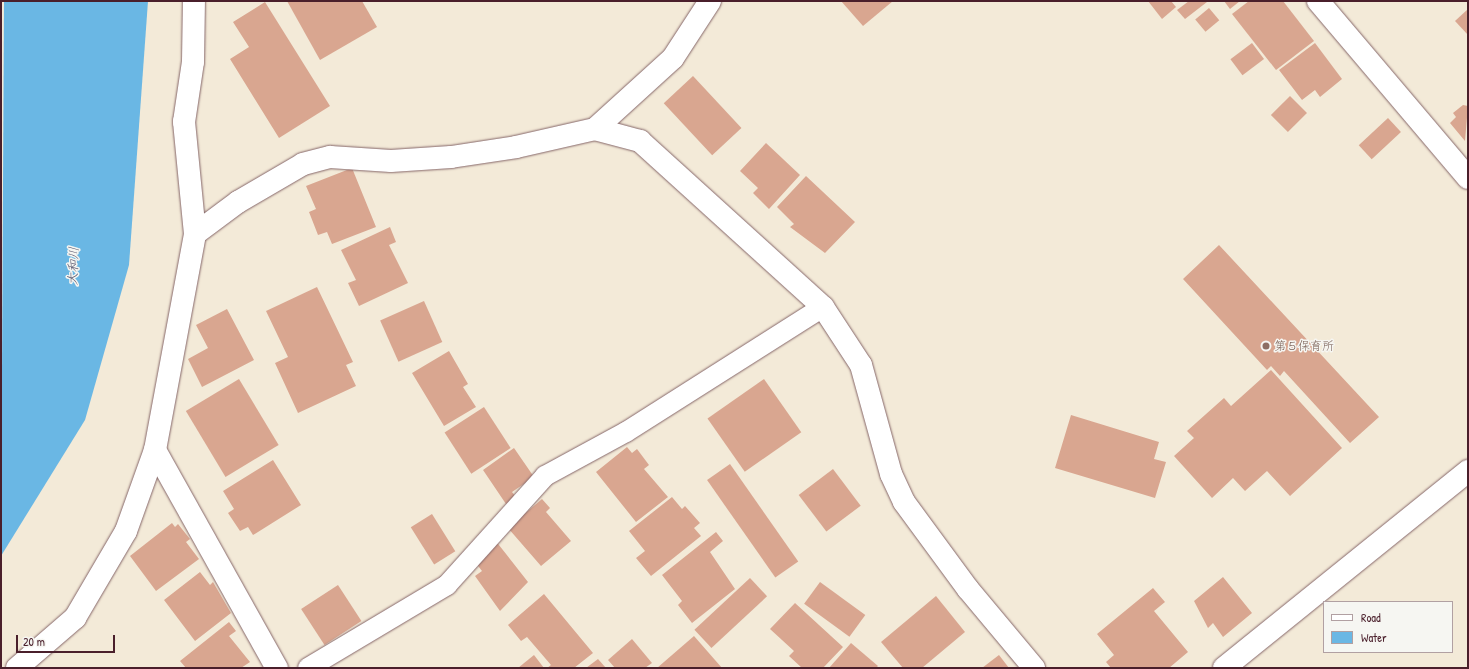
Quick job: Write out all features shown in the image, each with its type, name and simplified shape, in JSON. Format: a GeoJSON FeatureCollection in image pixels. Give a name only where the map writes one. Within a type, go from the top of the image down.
{"type":"FeatureCollection","features":[{"type":"Feature","properties":{"kind":"street"},"geometry":{"type":"LineString","coordinates":[[17,668],[75,618],[126,531],[155,450],[195,234],[184,122],[192,62],[194,1]]}},
{"type":"Feature","properties":{"kind":"street"},"geometry":{"type":"LineString","coordinates":[[195,234],[238,202],[302,164],[330,157],[391,161],[452,157],[516,147],[595,128],[673,58],[710,1]]}},
{"type":"Feature","properties":{"kind":"street"},"geometry":{"type":"LineString","coordinates":[[1318,1],[1468,178]]}},
{"type":"Feature","properties":{"kind":"street"},"geometry":{"type":"LineString","coordinates":[[595,128],[640,141],[823,307],[861,365],[891,474],[904,502],[968,589],[1034,668]]}},
{"type":"Feature","properties":{"kind":"street"},"geometry":{"type":"LineString","coordinates":[[155,450],[277,668]]}},
{"type":"Feature","properties":{"kind":"street"},"geometry":{"type":"LineString","coordinates":[[1224,668],[1468,471]]}},
{"type":"Feature","properties":{"kind":"lane"},"geometry":{"type":"LineString","coordinates":[[308,668],[446,585],[544,476],[626,432],[823,307]]}},
{"type":"Feature","properties":{"kind":"water","name":"大和川"},"geometry":{"type":"Polygon","coordinates":[[[4,1],[148,1],[129,265],[85,420],[1,556],[4,1]]]}},
{"type":"Feature","properties":{"kind":"building"},"geometry":{"type":"Polygon","coordinates":[[[287,1],[362,1],[377,27],[320,60],[287,1]]]}},
{"type":"Feature","properties":{"kind":"building"},"geometry":{"type":"Polygon","coordinates":[[[841,1],[893,1],[863,26],[841,1]]]}},
{"type":"Feature","properties":{"kind":"building"},"geometry":{"type":"Polygon","coordinates":[[[1148,1],[1171,1],[1176,7],[1162,19],[1148,1]]]}},
{"type":"Feature","properties":{"kind":"building"},"geometry":{"type":"Polygon","coordinates":[[[1189,1],[1207,2],[1185,19],[1177,10],[1189,1]]]}},
{"type":"Feature","properties":{"kind":"building"},"geometry":{"type":"Polygon","coordinates":[[[1224,1],[1240,1],[1230,9],[1224,1]]]}},
{"type":"Feature","properties":{"kind":"building"},"geometry":{"type":"Polygon","coordinates":[[[1249,1],[1283,1],[1314,41],[1276,70],[1232,14],[1249,1]]]}},
{"type":"Feature","properties":{"kind":"building"},"geometry":{"type":"Polygon","coordinates":[[[265,2],[330,106],[279,138],[230,59],[249,47],[233,22],[265,2]]]}},
{"type":"Feature","properties":{"kind":"building"},"geometry":{"type":"Polygon","coordinates":[[[1209,8],[1219,20],[1205,32],[1195,20],[1209,8]]]}},
{"type":"Feature","properties":{"kind":"building"},"geometry":{"type":"Polygon","coordinates":[[[1468,9],[1468,35],[1455,21],[1468,9]]]}},
{"type":"Feature","properties":{"kind":"building"},"geometry":{"type":"Polygon","coordinates":[[[1252,43],[1264,59],[1242,75],[1230,59],[1252,43]]]}},
{"type":"Feature","properties":{"kind":"building"},"geometry":{"type":"Polygon","coordinates":[[[1315,43],[1342,79],[1320,97],[1315,90],[1302,100],[1279,70],[1315,43]]]}},
{"type":"Feature","properties":{"kind":"building"},"geometry":{"type":"Polygon","coordinates":[[[693,76],[741,128],[712,155],[664,103],[693,76]]]}},
{"type":"Feature","properties":{"kind":"building"},"geometry":{"type":"Polygon","coordinates":[[[1290,96],[1307,113],[1288,132],[1271,115],[1290,96]]]}},
{"type":"Feature","properties":{"kind":"building"},"geometry":{"type":"Polygon","coordinates":[[[1463,105],[1468,106],[1465,141],[1450,123],[1456,117],[1453,113],[1463,105]]]}},
{"type":"Feature","properties":{"kind":"building"},"geometry":{"type":"Polygon","coordinates":[[[1388,118],[1401,132],[1372,159],[1359,145],[1388,118]]]}},
{"type":"Feature","properties":{"kind":"building"},"geometry":{"type":"Polygon","coordinates":[[[766,143],[800,175],[769,209],[753,193],[758,188],[740,171],[766,143]]]}},
{"type":"Feature","properties":{"kind":"building"},"geometry":{"type":"Polygon","coordinates":[[[352,168],[376,227],[332,244],[327,232],[318,235],[309,212],[316,209],[306,186],[352,168]]]}},
{"type":"Feature","properties":{"kind":"building"},"geometry":{"type":"Polygon","coordinates":[[[806,176],[855,222],[825,253],[790,227],[794,224],[777,207],[806,176]]]}},
{"type":"Feature","properties":{"kind":"building"},"geometry":{"type":"Polygon","coordinates":[[[390,227],[396,242],[389,245],[408,283],[359,306],[348,283],[356,280],[341,250],[390,227]]]}},
{"type":"Feature","properties":{"kind":"building"},"geometry":{"type":"Polygon","coordinates":[[[1219,245],[1379,417],[1350,443],[1284,371],[1280,376],[1271,366],[1267,370],[1183,279],[1219,245]]]}},
{"type":"Feature","properties":{"kind":"building"},"geometry":{"type":"Polygon","coordinates":[[[317,287],[353,362],[346,365],[356,386],[298,413],[275,363],[288,357],[266,311],[317,287]]]}},
{"type":"Feature","properties":{"kind":"building"},"geometry":{"type":"Polygon","coordinates":[[[424,301],[442,342],[398,362],[380,321],[424,301]]]}},
{"type":"Feature","properties":{"kind":"building"},"geometry":{"type":"Polygon","coordinates":[[[227,309],[254,360],[202,387],[188,359],[208,348],[196,325],[227,309]]]}},
{"type":"Feature","properties":{"kind":"building"},"geometry":{"type":"Polygon","coordinates":[[[449,351],[468,384],[463,387],[476,407],[444,426],[412,373],[449,351]]]}},
{"type":"Feature","properties":{"kind":"building"},"geometry":{"type":"Polygon","coordinates":[[[1271,370],[1342,448],[1290,496],[1267,471],[1245,491],[1233,478],[1212,498],[1174,456],[1194,438],[1187,431],[1224,398],[1231,406],[1271,370]]]}},
{"type":"Feature","properties":{"kind":"building"},"geometry":{"type":"Polygon","coordinates":[[[239,379],[279,445],[226,477],[186,411],[239,379]]]}},
{"type":"Feature","properties":{"kind":"building"},"geometry":{"type":"Polygon","coordinates":[[[764,379],[801,432],[745,472],[707,419],[764,379]]]}},
{"type":"Feature","properties":{"kind":"building"},"geometry":{"type":"Polygon","coordinates":[[[484,407],[511,448],[471,474],[445,433],[484,407]]]}},
{"type":"Feature","properties":{"kind":"building"},"geometry":{"type":"Polygon","coordinates":[[[1071,415],[1159,442],[1154,459],[1166,462],[1155,498],[1055,468],[1071,415]]]}},
{"type":"Feature","properties":{"kind":"building"},"geometry":{"type":"Polygon","coordinates":[[[627,447],[632,453],[637,449],[649,465],[644,469],[668,497],[636,522],[596,472],[627,447]]]}},
{"type":"Feature","properties":{"kind":"building"},"geometry":{"type":"Polygon","coordinates":[[[514,448],[534,477],[512,492],[516,497],[506,504],[483,470],[514,448]]]}},
{"type":"Feature","properties":{"kind":"building"},"geometry":{"type":"Polygon","coordinates":[[[273,460],[301,505],[253,535],[248,527],[240,531],[228,513],[234,509],[223,491],[273,460]]]}},
{"type":"Feature","properties":{"kind":"building"},"geometry":{"type":"Polygon","coordinates":[[[730,464],[798,561],[775,578],[707,480],[730,464]]]}},
{"type":"Feature","properties":{"kind":"building"},"geometry":{"type":"Polygon","coordinates":[[[833,469],[861,506],[826,532],[799,495],[833,469]]]}},
{"type":"Feature","properties":{"kind":"building"},"geometry":{"type":"Polygon","coordinates":[[[672,497],[682,509],[685,506],[700,523],[694,528],[701,536],[651,576],[636,558],[645,551],[629,531],[672,497]]]}},
{"type":"Feature","properties":{"kind":"building"},"geometry":{"type":"Polygon","coordinates":[[[542,499],[550,508],[546,512],[571,541],[541,566],[508,528],[542,499]]]}},
{"type":"Feature","properties":{"kind":"building"},"geometry":{"type":"Polygon","coordinates":[[[432,514],[455,551],[434,565],[411,527],[432,514]]]}},
{"type":"Feature","properties":{"kind":"building"},"geometry":{"type":"Polygon","coordinates":[[[172,523],[175,527],[178,524],[190,539],[186,542],[199,559],[156,591],[130,556],[172,523]]]}},
{"type":"Feature","properties":{"kind":"building"},"geometry":{"type":"Polygon","coordinates":[[[716,532],[723,541],[710,552],[735,589],[692,623],[678,605],[682,601],[662,575],[716,532]]]}},
{"type":"Feature","properties":{"kind":"building"},"geometry":{"type":"Polygon","coordinates":[[[495,540],[528,582],[500,611],[475,576],[482,571],[472,558],[495,540]]]}},
{"type":"Feature","properties":{"kind":"building"},"geometry":{"type":"Polygon","coordinates":[[[200,572],[210,585],[213,582],[231,613],[195,641],[164,600],[200,572]]]}},
{"type":"Feature","properties":{"kind":"building"},"geometry":{"type":"Polygon","coordinates":[[[1223,577],[1252,613],[1223,637],[1213,623],[1208,628],[1194,601],[1223,577]]]}},
{"type":"Feature","properties":{"kind":"building"},"geometry":{"type":"Polygon","coordinates":[[[750,578],[767,596],[711,648],[694,630],[750,578]]]}},
{"type":"Feature","properties":{"kind":"building"},"geometry":{"type":"Polygon","coordinates":[[[820,582],[865,615],[849,637],[804,604],[820,582]]]}},
{"type":"Feature","properties":{"kind":"building"},"geometry":{"type":"Polygon","coordinates":[[[338,585],[361,621],[325,645],[301,609],[338,585]]]}},
{"type":"Feature","properties":{"kind":"building"},"geometry":{"type":"Polygon","coordinates":[[[1153,588],[1165,602],[1154,611],[1188,652],[1169,668],[1111,668],[1106,662],[1114,655],[1097,634],[1153,588]]]}},
{"type":"Feature","properties":{"kind":"building"},"geometry":{"type":"Polygon","coordinates":[[[544,594],[593,653],[574,668],[547,668],[551,665],[527,637],[521,641],[508,625],[544,594]]]}},
{"type":"Feature","properties":{"kind":"building"},"geometry":{"type":"Polygon","coordinates":[[[936,596],[965,632],[922,668],[903,668],[881,642],[936,596]]]}},
{"type":"Feature","properties":{"kind":"building"},"geometry":{"type":"Polygon","coordinates":[[[795,603],[843,647],[823,668],[802,668],[789,656],[794,651],[770,629],[795,603]]]}},
{"type":"Feature","properties":{"kind":"building"},"geometry":{"type":"Polygon","coordinates":[[[229,622],[236,631],[229,636],[250,662],[241,668],[186,668],[180,661],[229,622]]]}},
{"type":"Feature","properties":{"kind":"building"},"geometry":{"type":"Polygon","coordinates":[[[694,636],[722,668],[657,668],[694,636]]]}},
{"type":"Feature","properties":{"kind":"building"},"geometry":{"type":"Polygon","coordinates":[[[632,639],[652,663],[645,668],[615,668],[608,660],[632,639]]]}},
{"type":"Feature","properties":{"kind":"building"},"geometry":{"type":"Polygon","coordinates":[[[851,643],[878,666],[876,668],[829,668],[851,643]]]}},
{"type":"Feature","properties":{"kind":"building"},"geometry":{"type":"Polygon","coordinates":[[[534,655],[544,668],[518,668],[534,655]]]}},
{"type":"Feature","properties":{"kind":"building"},"geometry":{"type":"Polygon","coordinates":[[[999,655],[1009,668],[982,668],[999,655]]]}},
{"type":"Feature","properties":{"kind":"building"},"geometry":{"type":"Polygon","coordinates":[[[598,659],[606,668],[586,668],[598,659]]]}},
{"type":"Feature","properties":{"kind":"place","name":"第５保育所"},"geometry":{"type":"Point","coordinates":[1266,346]}}]}
